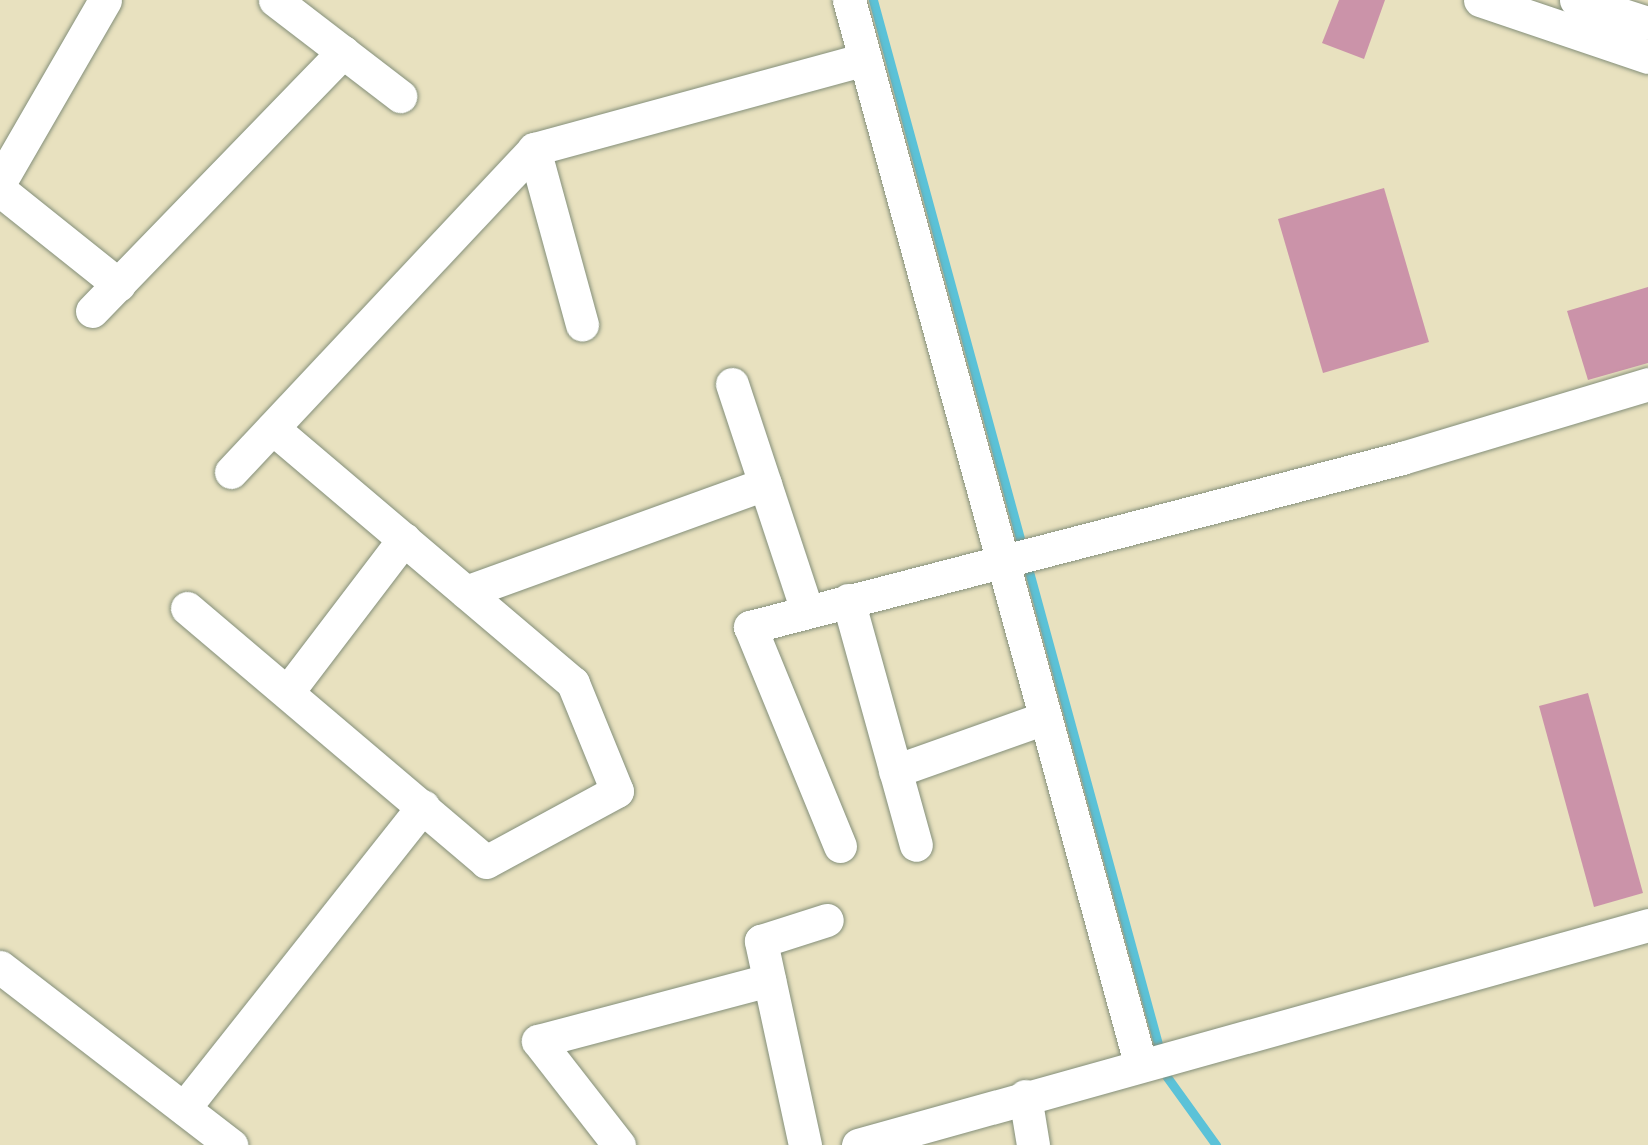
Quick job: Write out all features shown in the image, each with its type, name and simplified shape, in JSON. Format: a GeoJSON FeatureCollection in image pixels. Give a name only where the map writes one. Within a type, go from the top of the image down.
{"type":"FeatureCollection","features":[{"type":"Feature","properties":{"kind":"street"},"geometry":{"type":"LineString","coordinates":[[0,182],[105,0]]}},
{"type":"Feature","properties":{"kind":"street"},"geometry":{"type":"LineString","coordinates":[[275,0],[400,96]]}},
{"type":"Feature","properties":{"kind":"street"},"geometry":{"type":"LineString","coordinates":[[849,0],[1140,1063]]}},
{"type":"Feature","properties":{"kind":"street"},"geometry":{"type":"LineString","coordinates":[[1480,0],[1648,57]]}},
{"type":"Feature","properties":{"kind":"street"},"geometry":{"type":"LineString","coordinates":[[1576,0],[1648,23]]}},
{"type":"Feature","properties":{"kind":"street"},"geometry":{"type":"LineString","coordinates":[[92,311],[342,52]]}},
{"type":"Feature","properties":{"kind":"street"},"geometry":{"type":"LineString","coordinates":[[231,472],[534,149],[865,59]]}},
{"type":"Feature","properties":{"kind":"street"},"geometry":{"type":"LineString","coordinates":[[534,149],[582,325]]}},
{"type":"Feature","properties":{"kind":"street"},"geometry":{"type":"LineString","coordinates":[[0,190],[118,285]]}},
{"type":"Feature","properties":{"kind":"street"},"geometry":{"type":"LineString","coordinates":[[732,384],[807,611]]}},
{"type":"Feature","properties":{"kind":"street"},"geometry":{"type":"LineString","coordinates":[[840,846],[750,627],[1001,558],[1402,458],[1648,384]]}},
{"type":"Feature","properties":{"kind":"street"},"geometry":{"type":"LineString","coordinates":[[187,608],[289,690],[486,862],[617,791],[573,683],[272,428]]}},
{"type":"Feature","properties":{"kind":"street"},"geometry":{"type":"LineString","coordinates":[[466,592],[765,484]]}},
{"type":"Feature","properties":{"kind":"street"},"geometry":{"type":"LineString","coordinates":[[289,690],[404,539]]}},
{"type":"Feature","properties":{"kind":"street"},"geometry":{"type":"LineString","coordinates":[[848,600],[916,845]]}},
{"type":"Feature","properties":{"kind":"street"},"geometry":{"type":"LineString","coordinates":[[895,771],[1045,718]]}},
{"type":"Feature","properties":{"kind":"street"},"geometry":{"type":"LineString","coordinates":[[184,1108],[423,806]]}},
{"type":"Feature","properties":{"kind":"street"},"geometry":{"type":"LineString","coordinates":[[805,1145],[760,941],[827,920]]}},
{"type":"Feature","properties":{"kind":"street"},"geometry":{"type":"LineString","coordinates":[[858,1145],[1140,1063],[1648,925]]}},
{"type":"Feature","properties":{"kind":"street"},"geometry":{"type":"LineString","coordinates":[[0,967],[231,1145]]}},
{"type":"Feature","properties":{"kind":"street"},"geometry":{"type":"LineString","coordinates":[[619,1145],[538,1041],[769,980]]}},
{"type":"Feature","properties":{"kind":"street"},"geometry":{"type":"LineString","coordinates":[[1025,1096],[1033,1145]]}},
{"type":"Feature","properties":{"kind":"building"},"geometry":{"type":"Polygon","coordinates":[[[1339,0],[1385,0],[1364,59],[1322,43],[1339,0]]]}},
{"type":"Feature","properties":{"kind":"building"},"geometry":{"type":"Polygon","coordinates":[[[1384,188],[1429,342],[1323,373],[1278,219],[1384,188]]]}},
{"type":"Feature","properties":{"kind":"building"},"geometry":{"type":"Polygon","coordinates":[[[1648,287],[1648,363],[1588,380],[1567,311],[1648,287]]]}},
{"type":"Feature","properties":{"kind":"building"},"geometry":{"type":"Polygon","coordinates":[[[1588,693],[1643,893],[1594,907],[1539,706],[1588,693]]]}},
{"type":"Feature","properties":{"kind":"waterway"},"geometry":{"type":"LineString","coordinates":[[873,0],[1167,1077],[1216,1145]]}}]}
